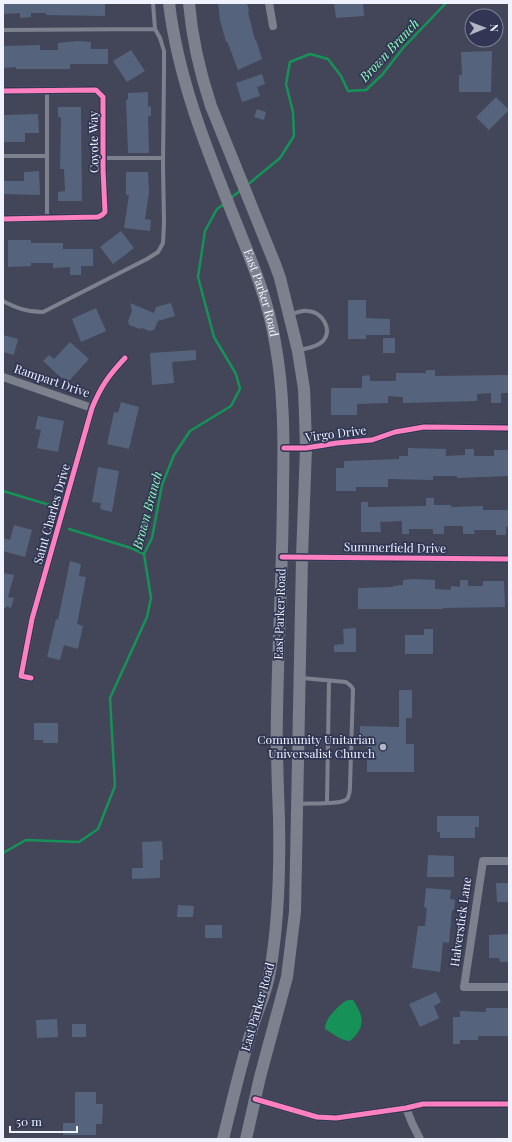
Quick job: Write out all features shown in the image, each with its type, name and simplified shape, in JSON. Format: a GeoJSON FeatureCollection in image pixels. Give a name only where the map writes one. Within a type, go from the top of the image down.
{"type":"FeatureCollection","features":[{"type":"Feature","properties":{"kind":"main road","name":"East Parker Road"},"geometry":{"type":"LineString","coordinates":[[169,3],[178,53],[188,93],[234,218],[256,271],[271,320],[280,376],[284,448],[277,724],[279,829],[276,918],[270,974],[252,1030],[223,1139]]}},
{"type":"Feature","properties":{"kind":"main road","name":"East Parker Road"},"geometry":{"type":"LineString","coordinates":[[189,3],[196,48],[205,87],[275,264],[290,315],[304,389],[306,448],[300,628],[294,920],[287,977],[246,1139]]}},
{"type":"Feature","properties":{"kind":"main road"},"geometry":{"type":"LineString","coordinates":[[188,93],[205,87]]}},
{"type":"Feature","properties":{"kind":"main road"},"geometry":{"type":"LineString","coordinates":[[271,320],[290,315]]}},
{"type":"Feature","properties":{"kind":"main road"},"geometry":{"type":"LineString","coordinates":[[279,626],[300,628]]}},
{"type":"Feature","properties":{"kind":"main road"},"geometry":{"type":"LineString","coordinates":[[278,679],[299,679]]}},
{"type":"Feature","properties":{"kind":"main road"},"geometry":{"type":"LineString","coordinates":[[277,724],[298,726]]}},
{"type":"Feature","properties":{"kind":"main road"},"geometry":{"type":"LineString","coordinates":[[279,829],[297,828]]}},
{"type":"Feature","properties":{"kind":"main road"},"geometry":{"type":"LineString","coordinates":[[276,918],[294,920]]}},
{"type":"Feature","properties":{"kind":"main road"},"geometry":{"type":"LineString","coordinates":[[270,974],[287,977]]}},
{"type":"Feature","properties":{"kind":"main road"},"geometry":{"type":"LineString","coordinates":[[235,1094],[255,1099]]}},
{"type":"Feature","properties":{"kind":"street"},"geometry":{"type":"LineString","coordinates":[[269,3],[273,26]]}},
{"type":"Feature","properties":{"kind":"street","name":"Coyote Way"},"geometry":{"type":"LineString","coordinates":[[3,91],[96,90],[103,97],[105,212],[98,217],[47,218]]}},
{"type":"Feature","properties":{"kind":"street"},"geometry":{"type":"LineString","coordinates":[[3,219],[47,218]]}},
{"type":"Feature","properties":{"kind":"street","name":"Saint Charles Drive"},"geometry":{"type":"LineString","coordinates":[[31,678],[21,676],[32,619],[92,408],[99,391],[109,375],[125,358]]}},
{"type":"Feature","properties":{"kind":"street","name":"Rampart Drive"},"geometry":{"type":"LineString","coordinates":[[3,377],[92,408]]}},
{"type":"Feature","properties":{"kind":"street","name":"Virgo Drive"},"geometry":{"type":"LineString","coordinates":[[284,448],[306,448],[337,443],[372,440],[395,432],[424,427],[509,428]]}},
{"type":"Feature","properties":{"kind":"street","name":"Summerfield Drive"},"geometry":{"type":"LineString","coordinates":[[282,557],[509,559]]}},
{"type":"Feature","properties":{"kind":"street","name":"Halverstick Lane"},"geometry":{"type":"LineString","coordinates":[[509,861],[483,860],[464,987],[509,987]]}},
{"type":"Feature","properties":{"kind":"street"},"geometry":{"type":"LineString","coordinates":[[255,1099],[324,1118],[336,1118],[406,1108],[423,1104],[509,1104]]}},
{"type":"Feature","properties":{"kind":"street"},"geometry":{"type":"LineString","coordinates":[[406,1108],[420,1139]]}},
{"type":"Feature","properties":{"kind":"lane"},"geometry":{"type":"LineString","coordinates":[[3,301],[19,309],[32,312],[43,312],[140,263],[158,252],[163,243],[164,51],[160,38],[155,29],[153,3]]}},
{"type":"Feature","properties":{"kind":"lane"},"geometry":{"type":"LineString","coordinates":[[3,30],[155,29]]}},
{"type":"Feature","properties":{"kind":"lane"},"geometry":{"type":"LineString","coordinates":[[47,91],[47,218]]}},
{"type":"Feature","properties":{"kind":"lane"},"geometry":{"type":"LineString","coordinates":[[3,156],[47,156]]}},
{"type":"Feature","properties":{"kind":"lane"},"geometry":{"type":"LineString","coordinates":[[103,158],[163,158]]}},
{"type":"Feature","properties":{"kind":"lane"},"geometry":{"type":"LineString","coordinates":[[290,315],[305,311],[312,312],[324,320],[326,325],[326,336],[323,341],[316,346],[298,351]]}},
{"type":"Feature","properties":{"kind":"lane"},"geometry":{"type":"LineString","coordinates":[[297,804],[340,802],[347,799],[349,794],[353,689],[346,682],[299,679]]}},
{"type":"Feature","properties":{"kind":"lane"},"geometry":{"type":"LineString","coordinates":[[326,802],[329,681]]}},
{"type":"Feature","properties":{"kind":"shaded area"},"geometry":{"type":"Polygon","coordinates":[[[348,1000],[353,1000],[357,1006],[362,1021],[359,1031],[350,1041],[343,1039],[325,1029],[325,1025],[338,1007],[348,1000]]]}},
{"type":"Feature","properties":{"kind":"building"},"geometry":{"type":"Polygon","coordinates":[[[3,3],[105,3],[105,16],[46,15],[46,13],[31,13],[31,17],[20,18],[20,13],[3,14],[3,3]]]}},
{"type":"Feature","properties":{"kind":"building"},"geometry":{"type":"Polygon","coordinates":[[[218,3],[247,3],[255,40],[262,59],[238,70],[227,41],[226,42],[220,20],[218,3]]]}},
{"type":"Feature","properties":{"kind":"building"},"geometry":{"type":"Polygon","coordinates":[[[334,3],[363,3],[364,16],[336,18],[334,3]]]}},
{"type":"Feature","properties":{"kind":"building"},"geometry":{"type":"Polygon","coordinates":[[[77,41],[91,42],[91,49],[108,49],[108,64],[70,64],[70,69],[3,68],[3,46],[40,45],[40,50],[58,50],[58,43],[77,41]]]}},
{"type":"Feature","properties":{"kind":"building"},"geometry":{"type":"Polygon","coordinates":[[[131,50],[145,71],[127,82],[113,61],[131,50]]]}},
{"type":"Feature","properties":{"kind":"building"},"geometry":{"type":"Polygon","coordinates":[[[492,51],[491,92],[459,92],[459,75],[462,75],[461,52],[492,51]]]}},
{"type":"Feature","properties":{"kind":"building"},"geometry":{"type":"Polygon","coordinates":[[[262,74],[265,84],[257,87],[260,96],[242,102],[236,83],[262,74]]]}},
{"type":"Feature","properties":{"kind":"building"},"geometry":{"type":"Polygon","coordinates":[[[148,92],[148,107],[151,106],[151,116],[148,116],[149,153],[128,153],[126,100],[128,99],[128,93],[148,92]]]}},
{"type":"Feature","properties":{"kind":"building"},"geometry":{"type":"Polygon","coordinates":[[[496,97],[509,110],[489,130],[476,117],[496,97]]]}},
{"type":"Feature","properties":{"kind":"building"},"geometry":{"type":"Polygon","coordinates":[[[58,107],[81,107],[82,201],[58,201],[58,192],[65,191],[64,169],[60,169],[61,117],[58,117],[58,107]]]}},
{"type":"Feature","properties":{"kind":"building"},"geometry":{"type":"Polygon","coordinates":[[[257,109],[266,112],[264,120],[254,117],[257,109]]]}},
{"type":"Feature","properties":{"kind":"building"},"geometry":{"type":"Polygon","coordinates":[[[38,114],[39,133],[25,133],[25,142],[3,142],[3,115],[38,114]]]}},
{"type":"Feature","properties":{"kind":"building"},"geometry":{"type":"Polygon","coordinates":[[[39,171],[40,195],[3,194],[3,181],[24,181],[24,172],[39,171]]]}},
{"type":"Feature","properties":{"kind":"building"},"geometry":{"type":"Polygon","coordinates":[[[126,172],[148,172],[149,192],[145,219],[151,220],[150,231],[124,228],[129,195],[126,195],[126,172]]]}},
{"type":"Feature","properties":{"kind":"building"},"geometry":{"type":"Polygon","coordinates":[[[121,231],[134,248],[113,264],[100,247],[121,231]]]}},
{"type":"Feature","properties":{"kind":"building"},"geometry":{"type":"Polygon","coordinates":[[[8,240],[31,240],[31,243],[63,243],[63,249],[93,249],[93,266],[81,266],[81,275],[70,275],[70,267],[53,268],[53,263],[31,263],[31,266],[8,267],[8,240]]]}},
{"type":"Feature","properties":{"kind":"building"},"geometry":{"type":"Polygon","coordinates":[[[348,300],[366,300],[366,318],[390,319],[390,335],[366,335],[366,339],[348,339],[348,300]]]}},
{"type":"Feature","properties":{"kind":"building"},"geometry":{"type":"Polygon","coordinates":[[[130,303],[154,313],[156,307],[171,303],[175,316],[158,321],[154,330],[149,331],[142,328],[140,329],[129,325],[128,321],[132,311],[130,303]]]}},
{"type":"Feature","properties":{"kind":"building"},"geometry":{"type":"Polygon","coordinates":[[[96,308],[106,331],[81,342],[72,319],[96,308]]]}},
{"type":"Feature","properties":{"kind":"building"},"geometry":{"type":"Polygon","coordinates":[[[3,335],[18,339],[14,355],[3,352],[3,335]]]}},
{"type":"Feature","properties":{"kind":"building"},"geometry":{"type":"Polygon","coordinates":[[[383,338],[395,338],[395,353],[383,353],[383,338]]]}},
{"type":"Feature","properties":{"kind":"building"},"geometry":{"type":"Polygon","coordinates":[[[70,342],[89,359],[67,383],[43,361],[49,355],[54,359],[70,342]]]}},
{"type":"Feature","properties":{"kind":"building"},"geometry":{"type":"Polygon","coordinates":[[[196,350],[196,360],[172,362],[174,383],[152,385],[150,353],[196,350]]]}},
{"type":"Feature","properties":{"kind":"building"},"geometry":{"type":"Polygon","coordinates":[[[426,370],[435,370],[435,376],[509,375],[509,393],[501,393],[501,403],[491,403],[491,393],[477,394],[477,401],[403,403],[403,397],[388,396],[388,403],[357,404],[357,415],[331,415],[331,388],[362,388],[362,376],[370,375],[370,381],[396,381],[396,373],[426,373],[426,370]]]}},
{"type":"Feature","properties":{"kind":"building"},"geometry":{"type":"Polygon","coordinates":[[[121,402],[139,407],[129,449],[107,444],[114,412],[118,413],[121,402]]]}},
{"type":"Feature","properties":{"kind":"building"},"geometry":{"type":"Polygon","coordinates":[[[38,416],[64,421],[58,452],[37,448],[41,430],[35,429],[38,416]]]}},
{"type":"Feature","properties":{"kind":"building"},"geometry":{"type":"Polygon","coordinates":[[[408,448],[446,449],[446,456],[465,455],[465,449],[474,449],[474,456],[494,456],[494,450],[509,450],[509,476],[457,478],[457,476],[433,476],[433,480],[388,479],[388,487],[356,487],[356,491],[336,491],[336,468],[344,468],[344,461],[399,459],[399,456],[408,456],[408,448]]]}},
{"type":"Feature","properties":{"kind":"building"},"geometry":{"type":"Polygon","coordinates":[[[98,467],[119,471],[112,512],[100,509],[101,503],[92,502],[98,467]]]}},
{"type":"Feature","properties":{"kind":"building"},"geometry":{"type":"Polygon","coordinates":[[[426,498],[434,498],[434,505],[451,505],[451,507],[483,506],[483,510],[509,510],[509,527],[506,527],[506,535],[496,535],[496,530],[474,530],[475,534],[463,534],[463,526],[444,526],[444,534],[433,534],[433,529],[409,529],[409,534],[402,534],[402,521],[380,522],[381,532],[361,532],[361,502],[368,502],[368,507],[426,506],[426,498]]]}},
{"type":"Feature","properties":{"kind":"building"},"geometry":{"type":"Polygon","coordinates":[[[14,525],[32,530],[25,557],[3,551],[3,538],[10,540],[14,525]]]}},
{"type":"Feature","properties":{"kind":"building"},"geometry":{"type":"Polygon","coordinates":[[[70,561],[81,564],[79,576],[86,577],[77,624],[83,626],[78,649],[64,645],[60,660],[47,657],[56,619],[58,620],[70,561]]]}},
{"type":"Feature","properties":{"kind":"building"},"geometry":{"type":"Polygon","coordinates":[[[3,573],[14,575],[8,597],[14,598],[11,608],[6,606],[6,608],[3,608],[3,573]]]}},
{"type":"Feature","properties":{"kind":"building"},"geometry":{"type":"Polygon","coordinates":[[[403,580],[435,580],[435,589],[451,590],[451,586],[460,587],[460,580],[468,580],[468,586],[483,586],[483,581],[504,581],[505,607],[358,609],[358,588],[393,587],[403,585],[403,580]]]}},
{"type":"Feature","properties":{"kind":"building"},"geometry":{"type":"Polygon","coordinates":[[[356,628],[356,652],[334,652],[334,645],[344,644],[343,629],[356,628]]]}},
{"type":"Feature","properties":{"kind":"building"},"geometry":{"type":"Polygon","coordinates":[[[424,629],[433,629],[433,654],[405,654],[405,635],[424,635],[424,629]]]}},
{"type":"Feature","properties":{"kind":"building"},"geometry":{"type":"Polygon","coordinates":[[[399,690],[412,690],[412,718],[406,718],[406,744],[414,744],[414,772],[367,772],[367,741],[360,741],[360,726],[399,727],[399,690]]]}},
{"type":"Feature","properties":{"kind":"building"},"geometry":{"type":"Polygon","coordinates":[[[34,723],[58,723],[58,743],[43,743],[43,740],[34,740],[34,723]]]}},
{"type":"Feature","properties":{"kind":"building"},"geometry":{"type":"Polygon","coordinates":[[[437,816],[479,816],[479,827],[475,827],[475,838],[440,838],[440,832],[437,832],[437,816]]]}},
{"type":"Feature","properties":{"kind":"building"},"geometry":{"type":"Polygon","coordinates":[[[162,841],[163,860],[160,860],[160,878],[132,879],[132,868],[143,868],[142,842],[162,841]]]}},
{"type":"Feature","properties":{"kind":"building"},"geometry":{"type":"Polygon","coordinates":[[[428,855],[454,856],[454,877],[427,877],[428,855]]]}},
{"type":"Feature","properties":{"kind":"building"},"geometry":{"type":"Polygon","coordinates":[[[496,883],[509,883],[509,902],[497,902],[496,883]]]}},
{"type":"Feature","properties":{"kind":"building"},"geometry":{"type":"Polygon","coordinates":[[[426,888],[451,890],[450,899],[455,900],[454,910],[452,910],[449,943],[443,942],[440,972],[412,968],[418,926],[425,926],[427,908],[424,907],[426,888]]]}},
{"type":"Feature","properties":{"kind":"building"},"geometry":{"type":"Polygon","coordinates":[[[178,905],[194,906],[193,917],[177,917],[178,905]]]}},
{"type":"Feature","properties":{"kind":"building"},"geometry":{"type":"Polygon","coordinates":[[[205,925],[222,925],[222,938],[205,938],[205,925]]]}},
{"type":"Feature","properties":{"kind":"building"},"geometry":{"type":"Polygon","coordinates":[[[509,934],[509,962],[500,962],[499,958],[489,958],[489,935],[509,934]]]}},
{"type":"Feature","properties":{"kind":"building"},"geometry":{"type":"Polygon","coordinates":[[[436,992],[441,1002],[434,1006],[439,1018],[420,1027],[409,1004],[436,992]]]}},
{"type":"Feature","properties":{"kind":"building"},"geometry":{"type":"Polygon","coordinates":[[[486,1008],[509,1008],[509,1036],[478,1036],[478,1040],[460,1040],[460,1044],[453,1044],[453,1017],[460,1017],[460,1011],[486,1012],[486,1008]]]}},
{"type":"Feature","properties":{"kind":"building"},"geometry":{"type":"Polygon","coordinates":[[[57,1019],[58,1037],[37,1038],[36,1020],[57,1019]]]}},
{"type":"Feature","properties":{"kind":"building"},"geometry":{"type":"Polygon","coordinates":[[[72,1024],[86,1024],[86,1037],[72,1037],[72,1024]]]}},
{"type":"Feature","properties":{"kind":"building"},"geometry":{"type":"Polygon","coordinates":[[[75,1092],[96,1092],[96,1104],[103,1104],[102,1124],[96,1124],[96,1135],[63,1135],[63,1123],[75,1123],[75,1092]]]}},
{"type":"Feature","properties":{"kind":"waterway","name":"Brown Branch"},"geometry":{"type":"LineString","coordinates":[[246,186],[280,158],[294,136],[293,112],[286,84],[290,62],[310,54],[328,59],[341,76],[348,91],[366,90],[382,75],[403,48],[446,3]]}},
{"type":"Feature","properties":{"kind":"waterway","name":"Brown Branch"},"geometry":{"type":"LineString","coordinates":[[231,198],[241,190]]}},
{"type":"Feature","properties":{"kind":"waterway","name":"Brown Branch"},"geometry":{"type":"LineString","coordinates":[[3,853],[26,840],[79,842],[98,829],[115,786],[110,698],[147,617],[151,598],[144,554],[152,538],[162,485],[174,455],[190,431],[231,406],[240,389],[236,374],[214,337],[198,277],[205,231],[217,209],[224,204]]}},
{"type":"Feature","properties":{"kind":"waterway"},"geometry":{"type":"LineString","coordinates":[[3,491],[53,506]]}},
{"type":"Feature","properties":{"kind":"waterway"},"geometry":{"type":"LineString","coordinates":[[69,529],[131,548],[144,554]]}},
{"type":"Feature","properties":{"kind":"cycle path"},"geometry":{"type":"LineString","coordinates":[[3,91],[96,90],[103,97],[103,169],[105,212],[98,217],[3,219]]}},
{"type":"Feature","properties":{"kind":"cycle path"},"geometry":{"type":"LineString","coordinates":[[31,678],[21,676],[32,619],[92,408],[106,381],[125,358]]}},
{"type":"Feature","properties":{"kind":"cycle path"},"geometry":{"type":"LineString","coordinates":[[284,448],[306,448],[337,443],[372,440],[395,432],[424,427],[509,428]]}},
{"type":"Feature","properties":{"kind":"cycle path"},"geometry":{"type":"LineString","coordinates":[[282,557],[509,559]]}},
{"type":"Feature","properties":{"kind":"cycle path"},"geometry":{"type":"LineString","coordinates":[[255,1099],[317,1117],[336,1118],[406,1108],[423,1104],[509,1104]]}},
{"type":"Feature","properties":{"kind":"place","name":"Community Unitarian Universalist Church"},"geometry":{"type":"Point","coordinates":[383,747]}}]}
